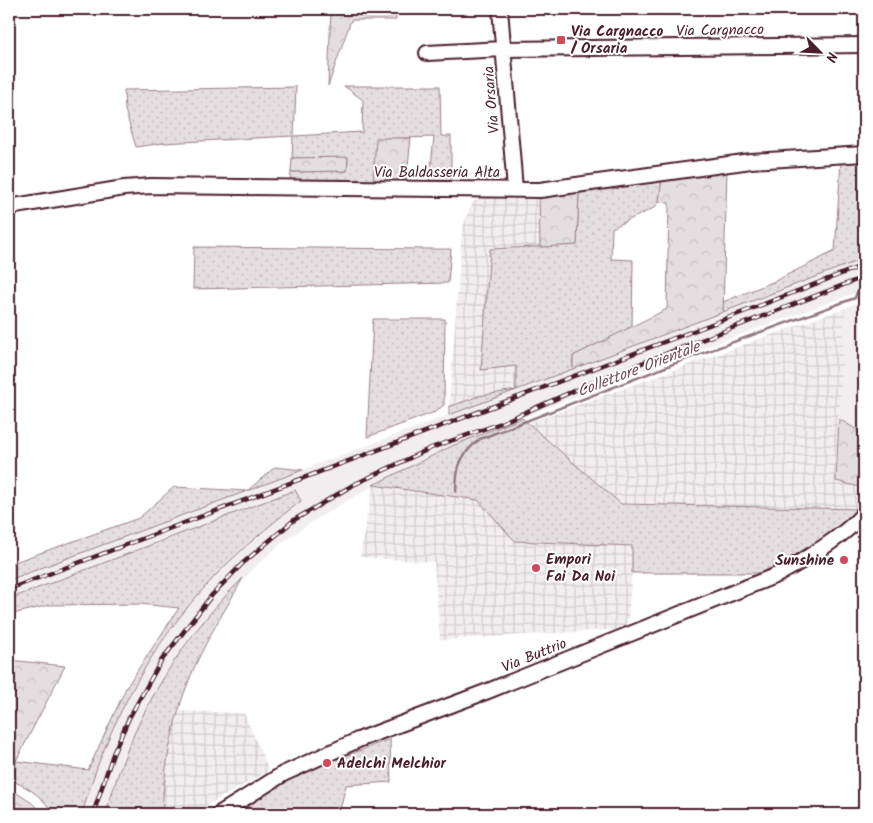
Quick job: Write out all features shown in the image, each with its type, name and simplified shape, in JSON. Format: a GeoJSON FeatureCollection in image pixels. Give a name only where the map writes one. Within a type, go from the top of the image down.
{"type":"FeatureCollection","features":[{"type":"Feature","properties":{"kind":"street","name":"Via Orsaria"},"geometry":{"type":"LineString","coordinates":[[500,9],[515,189]]}},
{"type":"Feature","properties":{"kind":"street","name":"Via Cargnacco"},"geometry":{"type":"LineString","coordinates":[[427,53],[503,49],[864,45]]}},
{"type":"Feature","properties":{"kind":"street","name":"Via Baldasseria Alta"},"geometry":{"type":"LineString","coordinates":[[9,207],[124,188],[151,186],[540,190],[751,161],[864,154]]}},
{"type":"Feature","properties":{"kind":"street","name":"Via Buttrio"},"geometry":{"type":"LineString","coordinates":[[220,814],[283,774],[346,745],[488,691],[776,575],[808,557],[862,517]]}},
{"type":"Feature","properties":{"kind":"shaded area"},"geometry":{"type":"Polygon","coordinates":[[[491,194],[539,194],[540,247],[490,249],[481,370],[516,366],[516,390],[479,396],[449,407],[462,230],[469,209],[475,201],[482,196],[491,194]]]}},
{"type":"Feature","properties":{"kind":"shaded area"},"geometry":{"type":"Polygon","coordinates":[[[864,258],[864,290],[626,376],[452,446],[381,481],[313,521],[284,541],[213,609],[189,639],[166,673],[136,732],[116,779],[106,814],[82,814],[112,729],[144,670],[170,630],[207,584],[229,562],[301,500],[295,490],[9,599],[9,580],[864,258]]]}},
{"type":"Feature","properties":{"kind":"shaded area"},"geometry":{"type":"Polygon","coordinates":[[[864,291],[864,434],[839,419],[845,308],[858,302],[864,291]]]}},
{"type":"Feature","properties":{"kind":"shaded area"},"geometry":{"type":"Polygon","coordinates":[[[845,308],[836,481],[864,488],[864,501],[859,509],[621,504],[528,423],[845,308]]]}},
{"type":"Feature","properties":{"kind":"shaded area"},"geometry":{"type":"Polygon","coordinates":[[[373,485],[478,500],[515,541],[632,546],[632,573],[627,629],[440,640],[434,562],[360,557],[373,485]]]}},
{"type":"Feature","properties":{"kind":"shaded area"},"geometry":{"type":"Polygon","coordinates":[[[179,711],[244,713],[269,771],[191,814],[162,814],[163,786],[171,735],[179,711]]]}},
{"type":"Feature","properties":{"kind":"green space"},"geometry":{"type":"Polygon","coordinates":[[[331,9],[395,9],[396,20],[351,20],[328,86],[331,9]]]}},
{"type":"Feature","properties":{"kind":"green space"},"geometry":{"type":"Polygon","coordinates":[[[344,86],[440,86],[441,136],[451,136],[451,185],[429,184],[434,137],[377,139],[373,184],[290,183],[291,172],[347,171],[348,158],[292,158],[293,136],[164,143],[136,147],[125,110],[124,90],[296,87],[294,136],[362,132],[363,100],[344,86]]]}},
{"type":"Feature","properties":{"kind":"green space"},"geometry":{"type":"Polygon","coordinates":[[[376,138],[411,138],[406,184],[373,184],[376,138]]]}},
{"type":"Feature","properties":{"kind":"green space"},"geometry":{"type":"Polygon","coordinates":[[[348,157],[347,171],[291,172],[292,158],[348,157]]]}},
{"type":"Feature","properties":{"kind":"green space"},"geometry":{"type":"Polygon","coordinates":[[[864,159],[864,224],[860,260],[723,312],[723,302],[775,281],[835,251],[841,161],[864,159]]]}},
{"type":"Feature","properties":{"kind":"green space"},"geometry":{"type":"Polygon","coordinates":[[[727,169],[723,312],[573,369],[573,356],[667,309],[669,203],[659,202],[662,178],[727,169]]]}},
{"type":"Feature","properties":{"kind":"green space"},"geometry":{"type":"Polygon","coordinates":[[[662,178],[659,202],[654,208],[612,228],[611,259],[633,260],[632,327],[573,356],[573,369],[449,415],[449,407],[479,396],[516,390],[516,366],[481,370],[490,249],[577,245],[579,192],[662,178]]]}},
{"type":"Feature","properties":{"kind":"green space"},"geometry":{"type":"Polygon","coordinates":[[[579,192],[577,245],[540,247],[539,194],[579,192]]]}},
{"type":"Feature","properties":{"kind":"green space"},"geometry":{"type":"Polygon","coordinates":[[[194,247],[451,249],[448,283],[193,289],[194,247]]]}},
{"type":"Feature","properties":{"kind":"green space"},"geometry":{"type":"Polygon","coordinates":[[[373,319],[445,319],[444,405],[435,412],[367,437],[373,319]]]}},
{"type":"Feature","properties":{"kind":"green space"},"geometry":{"type":"Polygon","coordinates":[[[522,418],[621,504],[859,509],[830,537],[774,573],[632,573],[632,546],[515,541],[478,500],[373,485],[452,446],[522,418]]]}},
{"type":"Feature","properties":{"kind":"green space"},"geometry":{"type":"Polygon","coordinates":[[[839,419],[864,434],[864,488],[836,481],[839,419]]]}},
{"type":"Feature","properties":{"kind":"green space"},"geometry":{"type":"Polygon","coordinates":[[[275,467],[303,470],[247,491],[275,467]]]}},
{"type":"Feature","properties":{"kind":"green space"},"geometry":{"type":"Polygon","coordinates":[[[174,487],[247,491],[9,580],[9,564],[139,518],[174,487]]]}},
{"type":"Feature","properties":{"kind":"green space"},"geometry":{"type":"Polygon","coordinates":[[[295,490],[301,501],[228,563],[179,618],[158,648],[138,679],[121,711],[93,779],[82,814],[53,814],[46,803],[37,795],[15,782],[16,761],[88,770],[127,686],[179,608],[140,604],[49,605],[9,615],[9,599],[295,490]]]}},
{"type":"Feature","properties":{"kind":"green space"},"geometry":{"type":"Polygon","coordinates":[[[243,578],[200,655],[181,702],[171,738],[162,814],[106,814],[128,748],[158,687],[197,630],[243,578]]]}},
{"type":"Feature","properties":{"kind":"green space"},"geometry":{"type":"Polygon","coordinates":[[[9,660],[65,666],[16,761],[9,748],[9,660]]]}},
{"type":"Feature","properties":{"kind":"green space"},"geometry":{"type":"Polygon","coordinates":[[[390,739],[391,782],[346,785],[339,814],[239,814],[277,785],[319,766],[390,739]]]}},
{"type":"Feature","properties":{"kind":"green space"},"geometry":{"type":"Polygon","coordinates":[[[9,788],[32,803],[43,814],[9,814],[9,788]]]}},
{"type":"Feature","properties":{"kind":"waterway","name":"Collettore Orientale"},"geometry":{"type":"LineString","coordinates":[[456,492],[460,462],[468,450],[480,439],[681,361],[855,298],[857,292]]}},
{"type":"Feature","properties":{"kind":"railway"},"geometry":{"type":"LineString","coordinates":[[9,589],[864,265]]}},
{"type":"Feature","properties":{"kind":"railway"},"geometry":{"type":"LineString","coordinates":[[93,814],[113,754],[129,718],[161,661],[212,595],[243,563],[294,520],[353,485],[431,448],[501,423],[603,378],[864,277]]}},
{"type":"Feature","properties":{"kind":"place","name":"Via Cargnacco / Orsaria"},"geometry":{"type":"Point","coordinates":[561,40]}},
{"type":"Feature","properties":{"kind":"place","name":"Sunshine"},"geometry":{"type":"Point","coordinates":[844,560]}},
{"type":"Feature","properties":{"kind":"place","name":"Empori Fai Da Noi"},"geometry":{"type":"Point","coordinates":[536,568]}},
{"type":"Feature","properties":{"kind":"place","name":"Adelchi Melchior"},"geometry":{"type":"Point","coordinates":[327,763]}}]}
